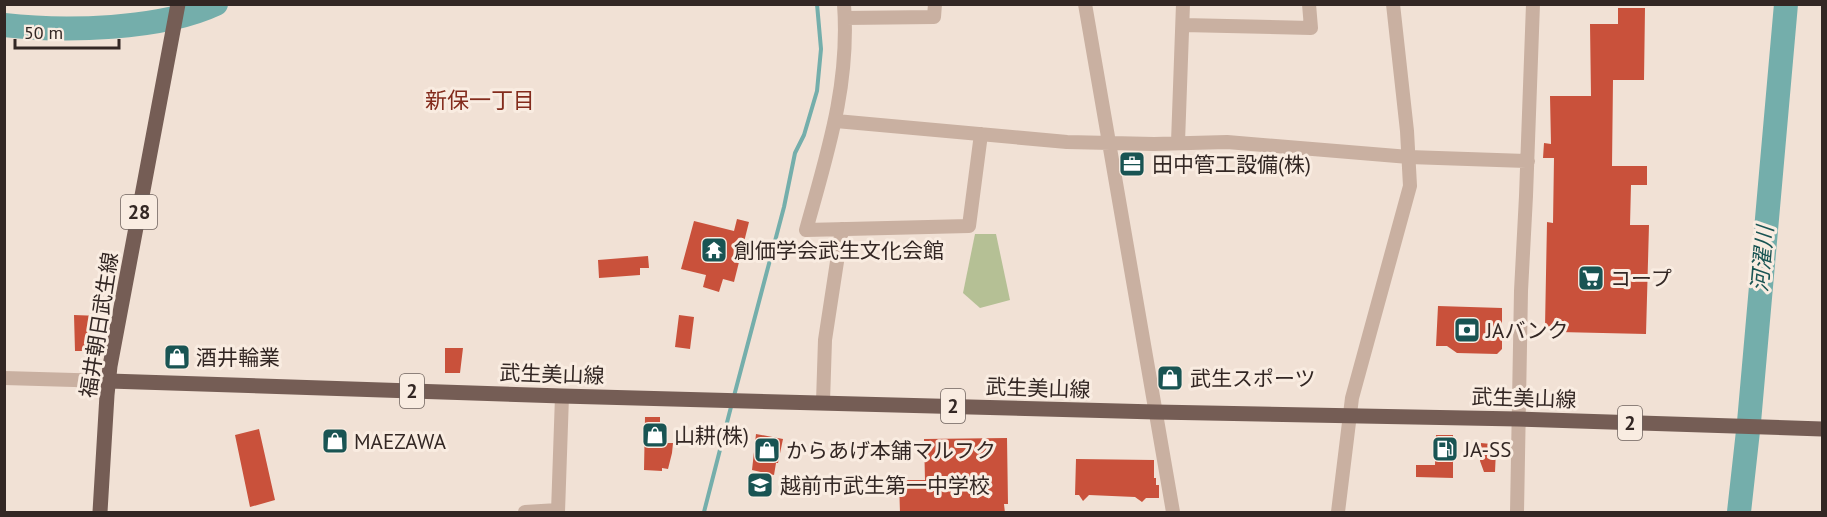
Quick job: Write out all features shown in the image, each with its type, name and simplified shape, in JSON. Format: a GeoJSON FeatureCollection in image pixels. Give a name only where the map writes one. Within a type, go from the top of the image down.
{"type":"FeatureCollection","features":[{"type":"Feature","properties":{"kind":"main road","name":"福井朝日武生線"},"geometry":{"type":"LineString","coordinates":[[100,513],[108,381],[178,4]]}},
{"type":"Feature","properties":{"kind":"main road","name":"武生美山線"},"geometry":{"type":"LineString","coordinates":[[108,381],[562,396],[1518,419],[1822,429]]}},
{"type":"Feature","properties":{"kind":"street"},"geometry":{"type":"LineString","coordinates":[[935,4],[934,17],[844,11],[845,55],[836,121],[806,230],[969,226],[981,134]]}},
{"type":"Feature","properties":{"kind":"street"},"geometry":{"type":"LineString","coordinates":[[1085,4],[1173,513]]}},
{"type":"Feature","properties":{"kind":"street"},"geometry":{"type":"LineString","coordinates":[[1178,142],[1184,4]]}},
{"type":"Feature","properties":{"kind":"street"},"geometry":{"type":"LineString","coordinates":[[1183,25],[1311,28],[1309,4]]}},
{"type":"Feature","properties":{"kind":"street"},"geometry":{"type":"LineString","coordinates":[[1338,513],[1349,416],[1355,387],[1410,186],[1393,4]]}},
{"type":"Feature","properties":{"kind":"street"},"geometry":{"type":"LineString","coordinates":[[1517,513],[1521,291],[1533,4]]}},
{"type":"Feature","properties":{"kind":"street"},"geometry":{"type":"LineString","coordinates":[[836,121],[1067,142],[1253,143],[1409,157],[1528,161]]}},
{"type":"Feature","properties":{"kind":"street"},"geometry":{"type":"LineString","coordinates":[[823,402],[825,340],[842,229]]}},
{"type":"Feature","properties":{"kind":"street"},"geometry":{"type":"LineString","coordinates":[[4,378],[108,381]]}},
{"type":"Feature","properties":{"kind":"street"},"geometry":{"type":"LineString","coordinates":[[525,513],[558,512],[562,396]]}},
{"type":"Feature","properties":{"kind":"green space"},"geometry":{"type":"Polygon","coordinates":[[[975,234],[996,234],[1010,300],[980,308],[963,293],[975,234]]]}},
{"type":"Feature","properties":{"kind":"building"},"geometry":{"type":"Polygon","coordinates":[[[1618,8],[1645,8],[1644,80],[1613,80],[1612,166],[1647,166],[1647,185],[1631,185],[1630,225],[1649,225],[1646,334],[1559,332],[1559,327],[1545,327],[1547,222],[1553,223],[1554,158],[1543,158],[1544,143],[1551,144],[1550,96],[1591,96],[1590,24],[1618,24],[1618,8]]]}},
{"type":"Feature","properties":{"kind":"building"},"geometry":{"type":"Polygon","coordinates":[[[1124,156],[1139,156],[1138,173],[1124,174],[1124,156]]]}},
{"type":"Feature","properties":{"kind":"building"},"geometry":{"type":"Polygon","coordinates":[[[737,219],[749,222],[734,282],[723,279],[719,292],[703,287],[706,275],[681,269],[694,221],[734,231],[737,219]]]}},
{"type":"Feature","properties":{"kind":"building"},"geometry":{"type":"Polygon","coordinates":[[[648,256],[649,268],[640,268],[640,275],[599,278],[598,260],[648,256]]]}},
{"type":"Feature","properties":{"kind":"building"},"geometry":{"type":"Polygon","coordinates":[[[1438,306],[1502,308],[1502,349],[1497,354],[1457,353],[1447,346],[1436,346],[1438,306]]]}},
{"type":"Feature","properties":{"kind":"building"},"geometry":{"type":"Polygon","coordinates":[[[74,315],[100,316],[92,351],[75,351],[74,315]]]}},
{"type":"Feature","properties":{"kind":"building"},"geometry":{"type":"Polygon","coordinates":[[[679,315],[694,317],[690,349],[675,347],[679,315]]]}},
{"type":"Feature","properties":{"kind":"building"},"geometry":{"type":"Polygon","coordinates":[[[445,348],[463,348],[460,373],[445,373],[445,348]]]}},
{"type":"Feature","properties":{"kind":"building"},"geometry":{"type":"Polygon","coordinates":[[[645,417],[660,417],[662,443],[673,443],[668,469],[644,470],[645,417]]]}},
{"type":"Feature","properties":{"kind":"building"},"geometry":{"type":"Polygon","coordinates":[[[259,429],[275,500],[250,507],[235,435],[259,429]]]}},
{"type":"Feature","properties":{"kind":"building"},"geometry":{"type":"Polygon","coordinates":[[[756,434],[783,439],[774,475],[752,470],[756,434]]]}},
{"type":"Feature","properties":{"kind":"building"},"geometry":{"type":"Polygon","coordinates":[[[1436,435],[1453,435],[1453,478],[1416,477],[1416,465],[1435,465],[1436,435]]]}},
{"type":"Feature","properties":{"kind":"building"},"geometry":{"type":"Polygon","coordinates":[[[1007,438],[1008,504],[1004,504],[1005,513],[900,513],[899,480],[925,480],[924,439],[1007,438]]]}},
{"type":"Feature","properties":{"kind":"building"},"geometry":{"type":"Polygon","coordinates":[[[1481,443],[1491,444],[1491,450],[1496,450],[1495,472],[1484,472],[1480,461],[1481,443]]]}},
{"type":"Feature","properties":{"kind":"building"},"geometry":{"type":"Polygon","coordinates":[[[1076,459],[1154,460],[1154,478],[1156,478],[1156,485],[1159,485],[1159,498],[1146,498],[1142,502],[1135,497],[1089,495],[1083,501],[1079,495],[1075,495],[1076,459]]]}},
{"type":"Feature","properties":{"kind":"waterway"},"geometry":{"type":"LineString","coordinates":[[4,25],[55,28],[112,27],[168,19],[194,13],[216,4]]}},
{"type":"Feature","properties":{"kind":"waterway"},"geometry":{"type":"LineString","coordinates":[[734,396],[784,207],[795,153],[804,135],[817,91],[821,49],[817,4]]}},
{"type":"Feature","properties":{"kind":"waterway","name":"河濯川"},"geometry":{"type":"LineString","coordinates":[[1739,512],[1786,4]]}},
{"type":"Feature","properties":{"kind":"waterway"},"geometry":{"type":"LineString","coordinates":[[704,512],[732,403]]}},
{"type":"Feature","properties":{"kind":"place","name":"田中管工設備(株)"},"geometry":{"type":"Point","coordinates":[1132,164]}},
{"type":"Feature","properties":{"kind":"place","name":"創価学会武生文化会館"},"geometry":{"type":"Point","coordinates":[714,250]}},
{"type":"Feature","properties":{"kind":"place","name":"コープ"},"geometry":{"type":"Point","coordinates":[1591,278]}},
{"type":"Feature","properties":{"kind":"place","name":"JAバンク"},"geometry":{"type":"Point","coordinates":[1467,330]}},
{"type":"Feature","properties":{"kind":"place","name":"酒井輪業"},"geometry":{"type":"Point","coordinates":[177,357]}},
{"type":"Feature","properties":{"kind":"place","name":"武生スポーツ"},"geometry":{"type":"Point","coordinates":[1170,378]}},
{"type":"Feature","properties":{"kind":"place","name":"山耕(株)"},"geometry":{"type":"Point","coordinates":[655,435]}},
{"type":"Feature","properties":{"kind":"place","name":"MAEZAWA"},"geometry":{"type":"Point","coordinates":[335,441]}},
{"type":"Feature","properties":{"kind":"place","name":"JA-SS"},"geometry":{"type":"Point","coordinates":[1445,449]}},
{"type":"Feature","properties":{"kind":"place","name":"からあげ本舗マルフク"},"geometry":{"type":"Point","coordinates":[767,450]}},
{"type":"Feature","properties":{"kind":"place","name":"越前市武生第一中学校"},"geometry":{"type":"Point","coordinates":[760,485]}},
{"type":"Feature","properties":{"kind":"district","name":"新保一丁目"},"geometry":{"type":"Point","coordinates":[480,100]}}]}
